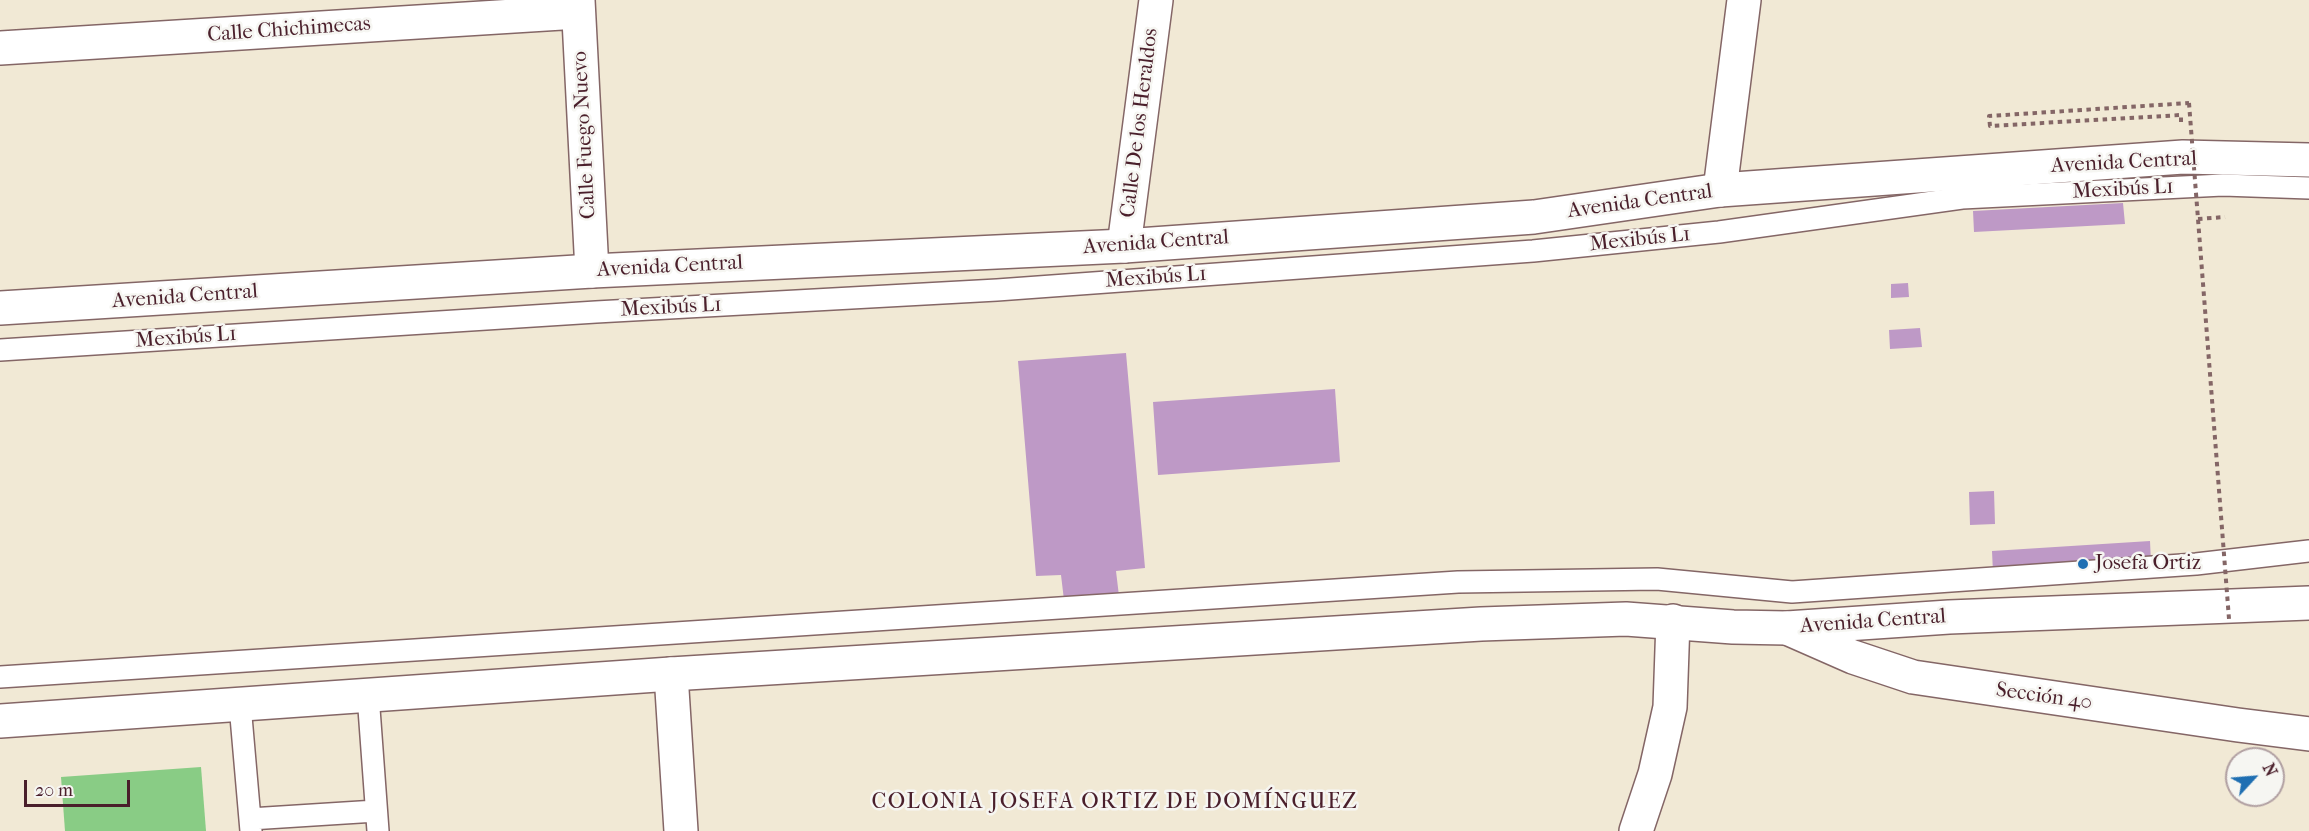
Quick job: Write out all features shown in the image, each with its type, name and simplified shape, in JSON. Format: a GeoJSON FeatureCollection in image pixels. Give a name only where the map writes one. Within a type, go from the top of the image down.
{"type":"FeatureCollection","features":[{"type":"Feature","properties":{"kind":"main road","name":"Calle De los Heraldos"},"geometry":{"type":"LineString","coordinates":[[1124,246],[1156,0]]}},
{"type":"Feature","properties":{"kind":"main road"},"geometry":{"type":"LineString","coordinates":[[1720,190],[1744,0]]}},
{"type":"Feature","properties":{"kind":"main road","name":"Calle Chichimecas"},"geometry":{"type":"LineString","coordinates":[[0,48],[578,6]]}},
{"type":"Feature","properties":{"kind":"main road","name":"Calle Fuego Nuevo"},"geometry":{"type":"LineString","coordinates":[[578,6],[592,271]]}},
{"type":"Feature","properties":{"kind":"main road","name":"Avenida Central"},"geometry":{"type":"LineString","coordinates":[[0,308],[592,271],[1124,246],[1534,217],[1720,190],[2183,157],[2309,160]]}},
{"type":"Feature","properties":{"kind":"main road","name":"Avenida Central"},"geometry":{"type":"LineString","coordinates":[[0,721],[670,674],[1481,624],[1626,619],[1733,627],[1787,628],[1949,617],[2309,603]]}},
{"type":"Feature","properties":{"kind":"main road"},"geometry":{"type":"LineString","coordinates":[[1636,831],[1655,774],[1670,707],[1673,621]]}},
{"type":"Feature","properties":{"kind":"main road","name":"Sección 40"},"geometry":{"type":"LineString","coordinates":[[1787,628],[1853,657],[1913,677],[2309,734]]}},
{"type":"Feature","properties":{"kind":"main road"},"geometry":{"type":"LineString","coordinates":[[670,674],[681,831]]}},
{"type":"Feature","properties":{"kind":"lane","name":"Mexibús L1"},"geometry":{"type":"LineString","coordinates":[[0,350],[608,311],[997,290],[1533,251],[1719,232],[1962,198],[2223,185],[2309,188]]}},
{"type":"Feature","properties":{"kind":"lane"},"geometry":{"type":"LineString","coordinates":[[0,677],[1458,582],[1657,579],[1792,592],[2196,564],[2309,552]]}},
{"type":"Feature","properties":{"kind":"lane"},"geometry":{"type":"LineString","coordinates":[[240,705],[251,825],[377,821],[368,695]]}},
{"type":"Feature","properties":{"kind":"path"},"geometry":{"type":"LineString","coordinates":[[2181,123],[2181,115],[1990,126],[1989,116],[2189,103],[2229,619]]}},
{"type":"Feature","properties":{"kind":"green space"},"geometry":{"type":"Polygon","coordinates":[[[201,767],[206,831],[65,831],[61,777],[201,767]]]}},
{"type":"Feature","properties":{"kind":"building"},"geometry":{"type":"Polygon","coordinates":[[[2123,203],[2125,224],[1974,232],[1973,211],[2123,203]]]}},
{"type":"Feature","properties":{"kind":"building"},"geometry":{"type":"Polygon","coordinates":[[[1908,283],[1909,297],[1891,298],[1891,284],[1908,283]]]}},
{"type":"Feature","properties":{"kind":"building"},"geometry":{"type":"Polygon","coordinates":[[[1920,328],[1922,347],[1890,349],[1889,330],[1920,328]]]}},
{"type":"Feature","properties":{"kind":"building"},"geometry":{"type":"Polygon","coordinates":[[[1126,353],[1145,568],[1116,571],[1119,596],[1064,600],[1061,575],[1036,576],[1018,361],[1126,353]]]}},
{"type":"Feature","properties":{"kind":"building"},"geometry":{"type":"Polygon","coordinates":[[[1335,389],[1340,462],[1158,475],[1153,402],[1335,389]]]}},
{"type":"Feature","properties":{"kind":"building"},"geometry":{"type":"Polygon","coordinates":[[[1994,491],[1995,524],[1970,525],[1969,492],[1994,491]]]}},
{"type":"Feature","properties":{"kind":"building"},"geometry":{"type":"Polygon","coordinates":[[[2150,541],[2151,563],[1993,573],[1992,551],[2150,541]]]}},
{"type":"Feature","properties":{"kind":"place","name":"Josefa Ortiz"},"geometry":{"type":"Point","coordinates":[2083,564]}},
{"type":"Feature","properties":{"kind":"district","name":"COLONIA JOSEFA ORTIZ DE DOMÍNGUEZ"},"geometry":{"type":"Point","coordinates":[1115,803]}}]}
